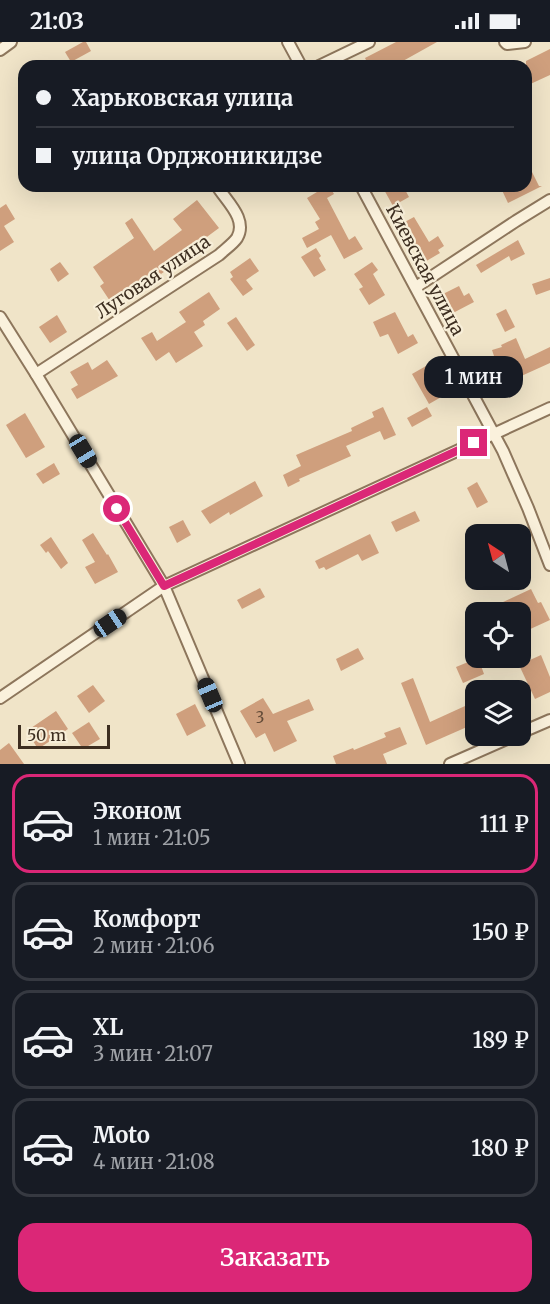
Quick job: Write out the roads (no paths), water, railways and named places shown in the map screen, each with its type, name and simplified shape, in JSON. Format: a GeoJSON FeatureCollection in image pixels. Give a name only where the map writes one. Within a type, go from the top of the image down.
{"type":"FeatureCollection","features":[{"type":"Feature","properties":{"kind":"street"},"geometry":{"type":"LineString","coordinates":[[0,50],[11,42]]}},
{"type":"Feature","properties":{"kind":"street"},"geometry":{"type":"LineString","coordinates":[[288,42],[298,60]]}},
{"type":"Feature","properties":{"kind":"street"},"geometry":{"type":"LineString","coordinates":[[332,60],[369,42]]}},
{"type":"Feature","properties":{"kind":"street"},"geometry":{"type":"LineString","coordinates":[[505,42],[507,44],[525,42]]}},
{"type":"Feature","properties":{"kind":"street","name":"Луговая улица"},"geometry":{"type":"LineString","coordinates":[[36,374],[219,255],[237,239],[241,228],[239,219],[221,192]]}},
{"type":"Feature","properties":{"kind":"street","name":"Киевская улица"},"geometry":{"type":"LineString","coordinates":[[364,192],[494,434],[516,479],[550,565]]}},
{"type":"Feature","properties":{"kind":"street"},"geometry":{"type":"LineString","coordinates":[[416,287],[550,200]]}},
{"type":"Feature","properties":{"kind":"street"},"geometry":{"type":"LineString","coordinates":[[0,317],[164,586],[239,764]]}},
{"type":"Feature","properties":{"kind":"street"},"geometry":{"type":"LineString","coordinates":[[0,698],[164,586],[550,408]]}},
{"type":"Feature","properties":{"kind":"street"},"geometry":{"type":"LineString","coordinates":[[531,728],[550,720]]}},
{"type":"Feature","properties":{"kind":"street"},"geometry":{"type":"LineString","coordinates":[[450,764],[491,746]]}}]}
